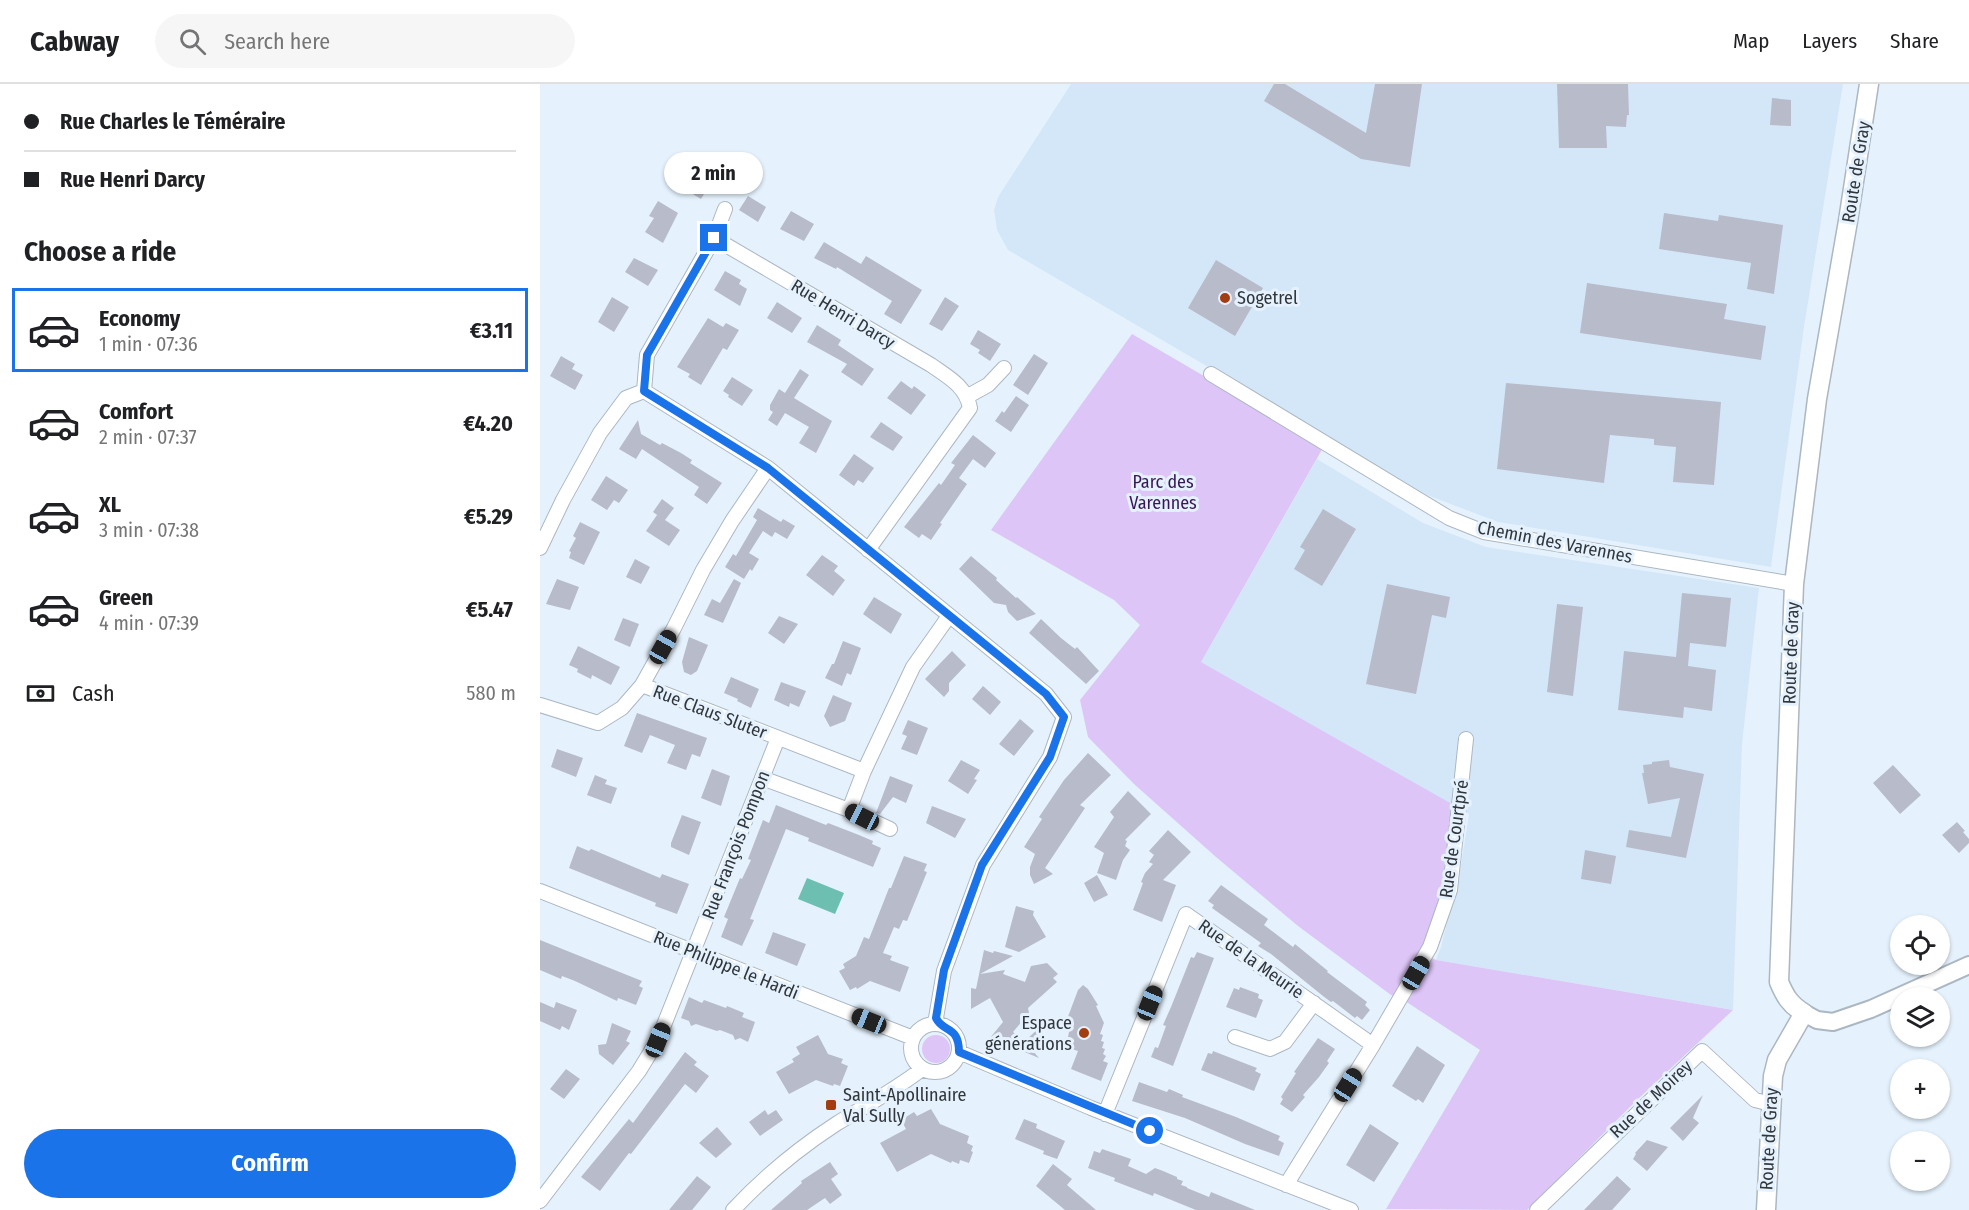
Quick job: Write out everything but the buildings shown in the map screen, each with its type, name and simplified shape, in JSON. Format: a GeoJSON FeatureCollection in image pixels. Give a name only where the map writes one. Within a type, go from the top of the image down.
{"type":"FeatureCollection","features":[{"type":"Feature","properties":{"kind":"main road","name":"Route de Gray"},"geometry":{"type":"LineString","coordinates":[[1766,1210],[1773,1076],[1777,1060],[1804,1013],[1787,999],[1779,981],[1794,584],[1817,399],[1869,84]]}},
{"type":"Feature","properties":{"kind":"street"},"geometry":{"type":"LineString","coordinates":[[644,391],[647,355],[714,238],[725,209]]}},
{"type":"Feature","properties":{"kind":"street","name":"Rue Henri Darcy"},"geometry":{"type":"LineString","coordinates":[[714,238],[931,365],[958,384],[968,396]]}},
{"type":"Feature","properties":{"kind":"street"},"geometry":{"type":"LineString","coordinates":[[868,550],[970,408],[968,396],[988,385],[1004,368]]}},
{"type":"Feature","properties":{"kind":"street","name":"Chemin des Varennes"},"geometry":{"type":"LineString","coordinates":[[1211,374],[1449,518],[1484,531],[1794,584]]}},
{"type":"Feature","properties":{"kind":"street"},"geometry":{"type":"LineString","coordinates":[[644,391],[768,468],[1046,694],[1064,717],[1050,757],[982,865],[944,970],[936,1018],[938,1024]]}},
{"type":"Feature","properties":{"kind":"street"},"geometry":{"type":"LineString","coordinates":[[540,548],[563,500],[600,433],[626,398],[644,391]]}},
{"type":"Feature","properties":{"kind":"street"},"geometry":{"type":"LineString","coordinates":[[540,705],[598,723],[622,708],[642,685],[703,570],[732,521],[768,468]]}},
{"type":"Feature","properties":{"kind":"street"},"geometry":{"type":"LineString","coordinates":[[849,810],[864,771],[913,667],[950,616]]}},
{"type":"Feature","properties":{"kind":"street","name":"Rue Claus Sluter"},"geometry":{"type":"LineString","coordinates":[[642,685],[864,771]]}},
{"type":"Feature","properties":{"kind":"street","name":"Rue François Pompon"},"geometry":{"type":"LineString","coordinates":[[540,1201],[654,1048],[778,738]]}},
{"type":"Feature","properties":{"kind":"street","name":"Rue de Courtpré"},"geometry":{"type":"LineString","coordinates":[[1286,1185],[1373,1045],[1430,947],[1450,890],[1466,739]]}},
{"type":"Feature","properties":{"kind":"street"},"geometry":{"type":"LineString","coordinates":[[762,778],[849,810],[890,829]]}},
{"type":"Feature","properties":{"kind":"street","name":"Rue Philippe le Hardi"},"geometry":{"type":"LineString","coordinates":[[540,891],[913,1038]]}},
{"type":"Feature","properties":{"kind":"street","name":"Rue de la Meurie"},"geometry":{"type":"LineString","coordinates":[[1106,1114],[1186,914],[1373,1045]]}},
{"type":"Feature","properties":{"kind":"street"},"geometry":{"type":"LineString","coordinates":[[1804,1013],[1817,1020],[1833,1022],[1871,1009],[1969,965]]}},
{"type":"Feature","properties":{"kind":"street"},"geometry":{"type":"LineString","coordinates":[[1234,1037],[1270,1049],[1285,1042],[1314,1003]]}},
{"type":"Feature","properties":{"kind":"street"},"geometry":{"type":"LineString","coordinates":[[938,1024],[952,1030],[959,1044],[959,1052],[952,1066],[945,1070],[929,1072],[922,1069],[913,1058],[911,1045],[913,1038],[923,1027],[938,1024]]}},
{"type":"Feature","properties":{"kind":"street","name":"Rue de Moirey"},"geometry":{"type":"LineString","coordinates":[[1537,1210],[1702,1051],[1755,1100],[1771,1104]]}},
{"type":"Feature","properties":{"kind":"street"},"geometry":{"type":"LineString","coordinates":[[959,1052],[1106,1114],[1351,1210]]}},
{"type":"Feature","properties":{"kind":"street"},"geometry":{"type":"LineString","coordinates":[[733,1210],[820,1135],[922,1069]]}},
{"type":"Feature","properties":{"kind":"shaded area"},"geometry":{"type":"Polygon","coordinates":[[[1071,84],[1843,84],[1804,327],[1771,567],[1498,522],[1427,495],[1008,250],[997,230],[994,210],[998,197],[1071,84]]]}},
{"type":"Feature","properties":{"kind":"shaded area"},"geometry":{"type":"Polygon","coordinates":[[[1317,459],[1423,523],[1486,547],[1759,588],[1742,744],[1733,1010],[1436,960],[1461,865],[1469,814],[1201,662],[1317,459]]]}},
{"type":"Feature","properties":{"kind":"shaded area"},"geometry":{"type":"Polygon","coordinates":[[[807,878],[844,893],[835,914],[798,899],[807,878]]]}},
{"type":"Feature","properties":{"kind":"green space","name":"Parc des Varennes"},"geometry":{"type":"Polygon","coordinates":[[[1132,334],[1324,446],[1201,662],[1452,804],[1442,887],[1423,953],[1436,960],[1733,1010],[1638,1099],[1527,1210],[1386,1209],[1480,1050],[1405,1001],[1391,995],[1298,926],[1134,784],[1088,737],[1080,700],[1140,625],[1114,600],[991,530],[1132,334]]]}},
{"type":"Feature","properties":{"kind":"green space"},"geometry":{"type":"Polygon","coordinates":[[[936,1035],[946,1039],[950,1049],[946,1059],[936,1063],[926,1059],[922,1049],[926,1039],[936,1035]]]}},
{"type":"Feature","properties":{"kind":"place","name":"Sogetrel"},"geometry":{"type":"Point","coordinates":[1225,298]}},
{"type":"Feature","properties":{"kind":"place","name":"Espace générations"},"geometry":{"type":"Point","coordinates":[1084,1033]}},
{"type":"Feature","properties":{"kind":"place","name":"Saint-Apollinaire Val Sully"},"geometry":{"type":"Point","coordinates":[831,1105]}},
{"type":"Feature","properties":{"kind":"route"},"geometry":{"type":"LineString","coordinates":[[714,238],[647,355],[644,391],[768,468],[1046,694],[1064,717],[1050,757],[982,865],[944,970],[936,1018],[938,1024],[952,1030],[957,1037],[959,1052],[1150,1131]]}}]}
